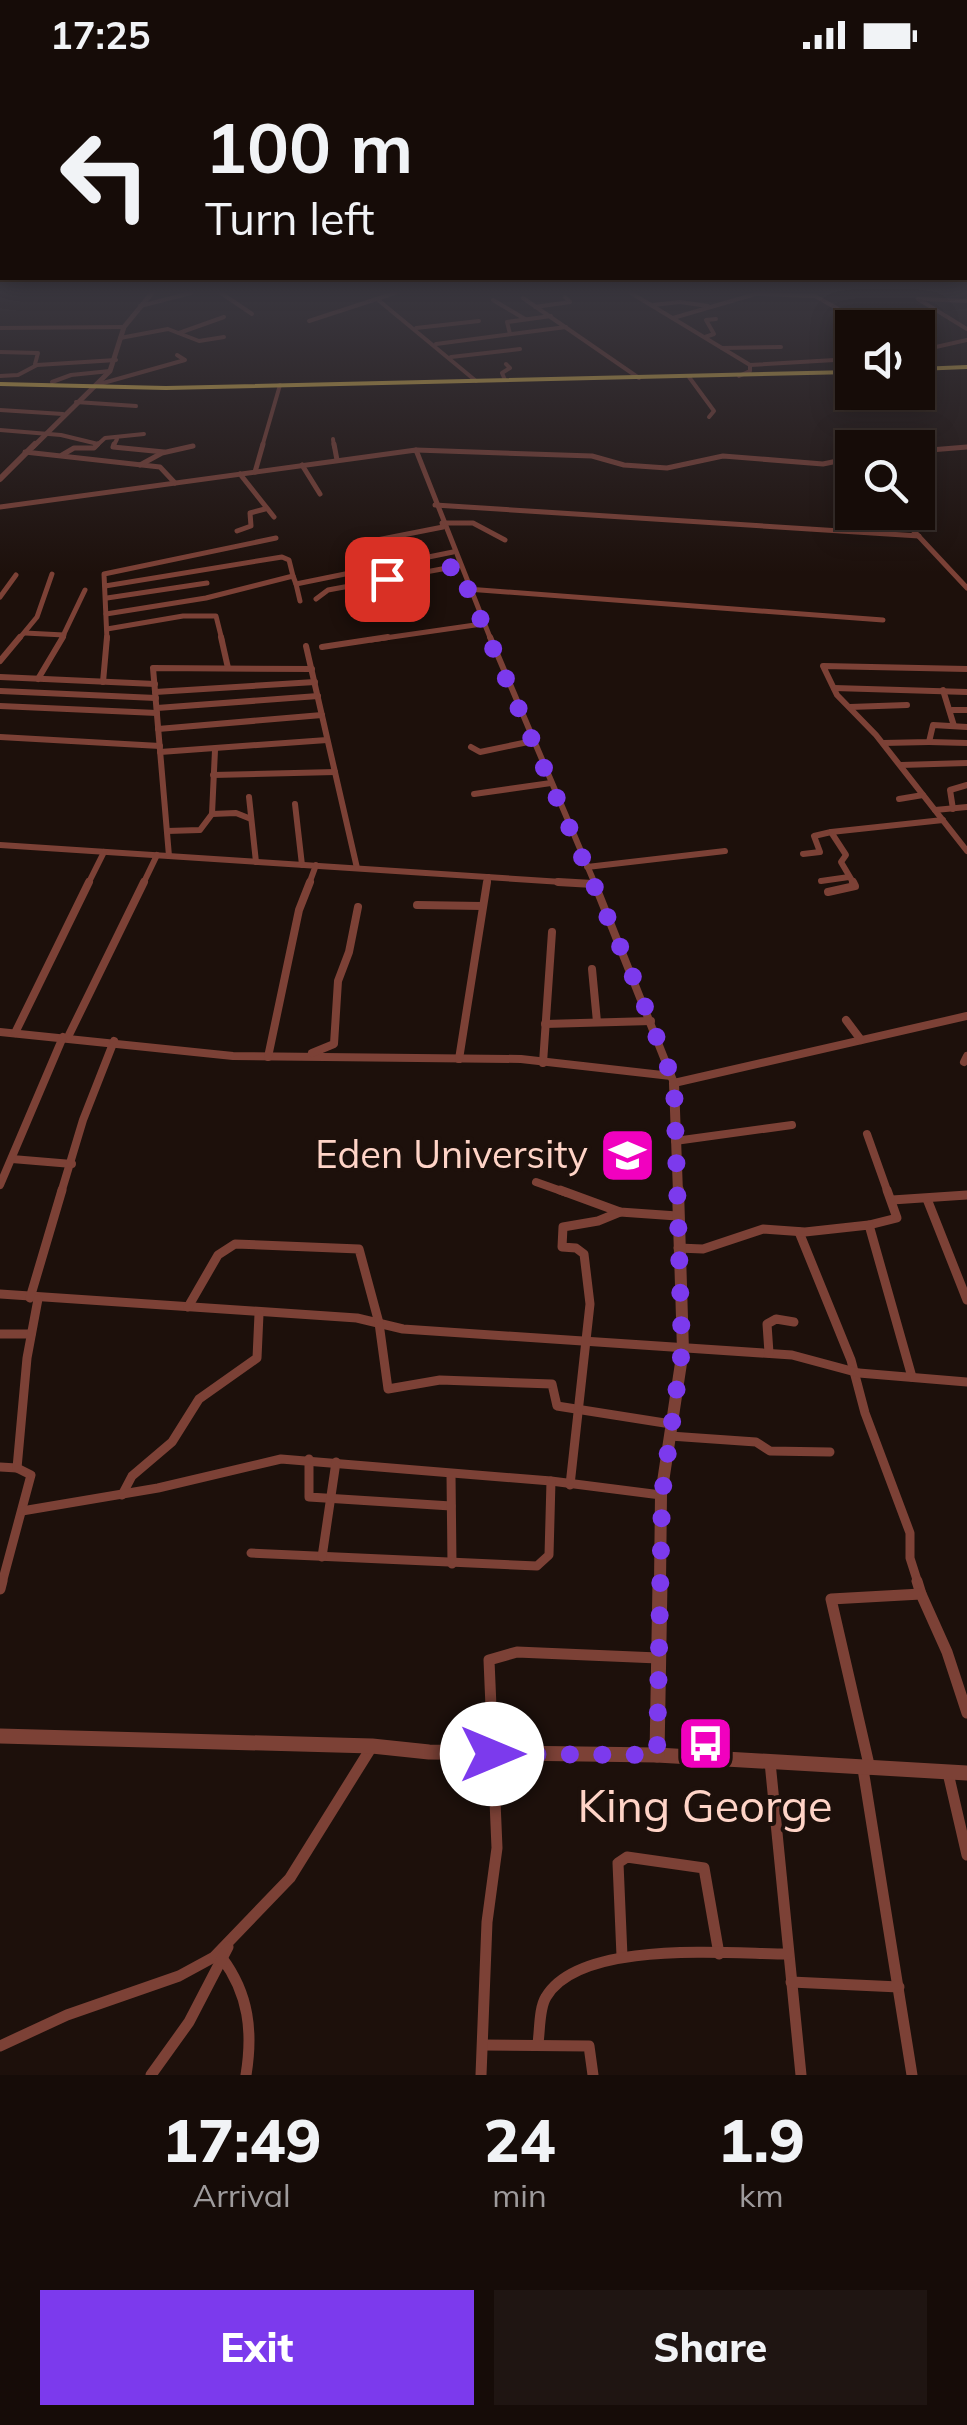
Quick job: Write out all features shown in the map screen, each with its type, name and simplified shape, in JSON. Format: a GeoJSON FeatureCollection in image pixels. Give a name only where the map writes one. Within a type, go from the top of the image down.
{"type":"FeatureCollection","features":[{"type":"Feature","properties":{"kind":"main road"},"geometry":{"type":"LineString","coordinates":[[79,387],[133,387]]}},
{"type":"Feature","properties":{"kind":"street"},"geometry":{"type":"LineString","coordinates":[[0,480],[92,387]]}},
{"type":"Feature","properties":{"kind":"street"},"geometry":{"type":"LineString","coordinates":[[255,472],[280,387]]}},
{"type":"Feature","properties":{"kind":"street"},"geometry":{"type":"LineString","coordinates":[[696,387],[715,414],[709,417]]}},
{"type":"Feature","properties":{"kind":"street"},"geometry":{"type":"LineString","coordinates":[[76,402],[136,406]]}},
{"type":"Feature","properties":{"kind":"street"},"geometry":{"type":"LineString","coordinates":[[0,410],[63,414]]}},
{"type":"Feature","properties":{"kind":"street"},"geometry":{"type":"LineString","coordinates":[[0,430],[44,433],[98,444]]}},
{"type":"Feature","properties":{"kind":"street"},"geometry":{"type":"LineString","coordinates":[[144,434],[123,434],[113,447],[164,452]]}},
{"type":"Feature","properties":{"kind":"street"},"geometry":{"type":"LineString","coordinates":[[62,454],[74,448],[93,448],[106,438],[117,439]]}},
{"type":"Feature","properties":{"kind":"street"},"geometry":{"type":"LineString","coordinates":[[333,439],[336,460]]}},
{"type":"Feature","properties":{"kind":"street"},"geometry":{"type":"LineString","coordinates":[[140,465],[164,452],[193,446]]}},
{"type":"Feature","properties":{"kind":"street"},"geometry":{"type":"LineString","coordinates":[[935,449],[967,446]]}},
{"type":"Feature","properties":{"kind":"street"},"geometry":{"type":"LineString","coordinates":[[416,450],[467,589],[587,867],[672,1080],[682,1350],[662,1495],[660,1756]]}},
{"type":"Feature","properties":{"kind":"street"},"geometry":{"type":"LineString","coordinates":[[0,507],[416,450],[592,456],[624,465],[668,468],[723,456],[835,465]]}},
{"type":"Feature","properties":{"kind":"street"},"geometry":{"type":"LineString","coordinates":[[25,452],[162,468],[175,483]]}},
{"type":"Feature","properties":{"kind":"street"},"geometry":{"type":"LineString","coordinates":[[830,464],[835,463]]}},
{"type":"Feature","properties":{"kind":"street"},"geometry":{"type":"LineString","coordinates":[[302,465],[320,494]]}},
{"type":"Feature","properties":{"kind":"street"},"geometry":{"type":"LineString","coordinates":[[240,474],[274,517]]}},
{"type":"Feature","properties":{"kind":"street"},"geometry":{"type":"LineString","coordinates":[[435,505],[918,536]]}},
{"type":"Feature","properties":{"kind":"street"},"geometry":{"type":"LineString","coordinates":[[237,530],[251,526],[250,513],[265,510]]}},
{"type":"Feature","properties":{"kind":"street"},"geometry":{"type":"LineString","coordinates":[[377,540],[442,525],[474,524],[505,540]]}},
{"type":"Feature","properties":{"kind":"street"},"geometry":{"type":"LineString","coordinates":[[912,530],[967,588]]}},
{"type":"Feature","properties":{"kind":"street"},"geometry":{"type":"LineString","coordinates":[[103,682],[106,573],[276,538]]}},
{"type":"Feature","properties":{"kind":"street"},"geometry":{"type":"LineString","coordinates":[[296,584],[453,552]]}},
{"type":"Feature","properties":{"kind":"street"},"geometry":{"type":"LineString","coordinates":[[105,586],[282,557],[289,560],[300,602]]}},
{"type":"Feature","properties":{"kind":"street"},"geometry":{"type":"LineString","coordinates":[[316,599],[328,590],[458,566]]}},
{"type":"Feature","properties":{"kind":"street"},"geometry":{"type":"LineString","coordinates":[[0,661],[25,633],[43,604],[52,574]]}},
{"type":"Feature","properties":{"kind":"street"},"geometry":{"type":"LineString","coordinates":[[0,595],[16,575]]}},
{"type":"Feature","properties":{"kind":"street"},"geometry":{"type":"LineString","coordinates":[[106,614],[206,598],[294,576]]}},
{"type":"Feature","properties":{"kind":"street"},"geometry":{"type":"LineString","coordinates":[[106,598],[208,583]]}},
{"type":"Feature","properties":{"kind":"street"},"geometry":{"type":"LineString","coordinates":[[467,589],[882,620]]}},
{"type":"Feature","properties":{"kind":"street"},"geometry":{"type":"LineString","coordinates":[[38,678],[86,590]]}},
{"type":"Feature","properties":{"kind":"street"},"geometry":{"type":"LineString","coordinates":[[107,629],[183,616],[216,616],[228,668]]}},
{"type":"Feature","properties":{"kind":"street"},"geometry":{"type":"LineString","coordinates":[[322,647],[482,624]]}},
{"type":"Feature","properties":{"kind":"street"},"geometry":{"type":"LineString","coordinates":[[25,633],[64,635]]}},
{"type":"Feature","properties":{"kind":"street"},"geometry":{"type":"LineString","coordinates":[[306,646],[358,868]]}},
{"type":"Feature","properties":{"kind":"street"},"geometry":{"type":"LineString","coordinates":[[966,849],[883,743],[834,688],[822,666],[967,669]]}},
{"type":"Feature","properties":{"kind":"street"},"geometry":{"type":"LineString","coordinates":[[169,856],[155,667],[312,669]]}},
{"type":"Feature","properties":{"kind":"street"},"geometry":{"type":"LineString","coordinates":[[0,676],[103,682],[155,692]]}},
{"type":"Feature","properties":{"kind":"street"},"geometry":{"type":"LineString","coordinates":[[0,691],[155,692],[315,682]]}},
{"type":"Feature","properties":{"kind":"street"},"geometry":{"type":"LineString","coordinates":[[834,688],[967,692]]}},
{"type":"Feature","properties":{"kind":"street"},"geometry":{"type":"LineString","coordinates":[[943,690],[954,726]]}},
{"type":"Feature","properties":{"kind":"street"},"geometry":{"type":"LineString","coordinates":[[72,710],[78,694]]}},
{"type":"Feature","properties":{"kind":"street"},"geometry":{"type":"LineString","coordinates":[[0,706],[157,711],[318,696]]}},
{"type":"Feature","properties":{"kind":"street"},"geometry":{"type":"LineString","coordinates":[[850,707],[907,706]]}},
{"type":"Feature","properties":{"kind":"street"},"geometry":{"type":"LineString","coordinates":[[952,710],[967,710]]}},
{"type":"Feature","properties":{"kind":"street"},"geometry":{"type":"LineString","coordinates":[[158,729],[322,715]]}},
{"type":"Feature","properties":{"kind":"street"},"geometry":{"type":"LineString","coordinates":[[929,742],[933,733],[930,726],[967,727]]}},
{"type":"Feature","properties":{"kind":"street"},"geometry":{"type":"LineString","coordinates":[[0,737],[215,750],[328,740]]}},
{"type":"Feature","properties":{"kind":"street"},"geometry":{"type":"LineString","coordinates":[[471,747],[486,752],[533,740]]}},
{"type":"Feature","properties":{"kind":"street"},"geometry":{"type":"LineString","coordinates":[[883,743],[967,743]]}},
{"type":"Feature","properties":{"kind":"street"},"geometry":{"type":"LineString","coordinates":[[167,831],[200,830],[212,814],[215,750]]}},
{"type":"Feature","properties":{"kind":"street"},"geometry":{"type":"LineString","coordinates":[[900,765],[964,763],[966,774]]}},
{"type":"Feature","properties":{"kind":"street"},"geometry":{"type":"LineString","coordinates":[[213,775],[335,772]]}},
{"type":"Feature","properties":{"kind":"street"},"geometry":{"type":"LineString","coordinates":[[474,794],[550,783]]}},
{"type":"Feature","properties":{"kind":"street"},"geometry":{"type":"LineString","coordinates":[[953,809],[950,790],[967,785]]}},
{"type":"Feature","properties":{"kind":"street"},"geometry":{"type":"LineString","coordinates":[[899,799],[924,795]]}},
{"type":"Feature","properties":{"kind":"street"},"geometry":{"type":"LineString","coordinates":[[249,797],[256,862]]}},
{"type":"Feature","properties":{"kind":"street"},"geometry":{"type":"LineString","coordinates":[[295,804],[302,864]]}},
{"type":"Feature","properties":{"kind":"street"},"geometry":{"type":"LineString","coordinates":[[935,810],[967,807]]}},
{"type":"Feature","properties":{"kind":"street"},"geometry":{"type":"LineString","coordinates":[[212,814],[236,813],[251,819]]}},
{"type":"Feature","properties":{"kind":"street"},"geometry":{"type":"LineString","coordinates":[[802,854],[820,852],[814,836],[942,820]]}},
{"type":"Feature","properties":{"kind":"street"},"geometry":{"type":"LineString","coordinates":[[828,892],[854,887],[842,862],[846,855],[831,832]]}},
{"type":"Feature","properties":{"kind":"street"},"geometry":{"type":"LineString","coordinates":[[0,846],[593,884]]}},
{"type":"Feature","properties":{"kind":"street"},"geometry":{"type":"LineString","coordinates":[[587,867],[725,850]]}},
{"type":"Feature","properties":{"kind":"street"},"geometry":{"type":"LineString","coordinates":[[14,1032],[104,852]]}},
{"type":"Feature","properties":{"kind":"street"},"geometry":{"type":"LineString","coordinates":[[0,1186],[65,1037],[157,855]]}},
{"type":"Feature","properties":{"kind":"street"},"geometry":{"type":"LineString","coordinates":[[268,1057],[299,910],[316,866]]}},
{"type":"Feature","properties":{"kind":"street"},"geometry":{"type":"LineString","coordinates":[[459,1060],[488,877]]}},
{"type":"Feature","properties":{"kind":"street"},"geometry":{"type":"LineString","coordinates":[[821,881],[850,877]]}},
{"type":"Feature","properties":{"kind":"street"},"geometry":{"type":"LineString","coordinates":[[417,905],[482,906]]}},
{"type":"Feature","properties":{"kind":"street"},"geometry":{"type":"LineString","coordinates":[[303,1057],[334,1044],[338,982],[358,907]]}},
{"type":"Feature","properties":{"kind":"street"},"geometry":{"type":"LineString","coordinates":[[543,1063],[552,932]]}},
{"type":"Feature","properties":{"kind":"street"},"geometry":{"type":"LineString","coordinates":[[592,969],[597,1022]]}},
{"type":"Feature","properties":{"kind":"street"},"geometry":{"type":"LineString","coordinates":[[0,1032],[114,1041],[197,1053],[625,1068],[672,1080],[967,1016]]}},
{"type":"Feature","properties":{"kind":"street"},"geometry":{"type":"LineString","coordinates":[[846,1020],[862,1040]]}},
{"type":"Feature","properties":{"kind":"street"},"geometry":{"type":"LineString","coordinates":[[545,1024],[651,1021]]}},
{"type":"Feature","properties":{"kind":"street"},"geometry":{"type":"LineString","coordinates":[[17,1468],[34,1298],[82,1120],[114,1041]]}},
{"type":"Feature","properties":{"kind":"street"},"geometry":{"type":"LineString","coordinates":[[675,1141],[792,1125]]}},
{"type":"Feature","properties":{"kind":"street"},"geometry":{"type":"LineString","coordinates":[[678,1248],[702,1248],[755,1230],[800,1232],[870,1225],[897,1218],[867,1134]]}},
{"type":"Feature","properties":{"kind":"street"},"geometry":{"type":"LineString","coordinates":[[12,1159],[72,1164]]}},
{"type":"Feature","properties":{"kind":"street"},"geometry":{"type":"LineString","coordinates":[[536,1182],[620,1212],[677,1216]]}},
{"type":"Feature","properties":{"kind":"street"},"geometry":{"type":"LineString","coordinates":[[892,1200],[967,1195]]}},
{"type":"Feature","properties":{"kind":"street"},"geometry":{"type":"LineString","coordinates":[[928,1199],[967,1300]]}},
{"type":"Feature","properties":{"kind":"street"},"geometry":{"type":"LineString","coordinates":[[570,1485],[590,1304],[584,1254],[576,1248],[562,1247],[562,1233],[564,1227],[598,1221],[620,1212]]}},
{"type":"Feature","properties":{"kind":"street"},"geometry":{"type":"LineString","coordinates":[[870,1225],[912,1378]]}},
{"type":"Feature","properties":{"kind":"street"},"geometry":{"type":"LineString","coordinates":[[800,1232],[910,1533],[910,1558],[920,1594],[947,1652],[967,1713]]}},
{"type":"Feature","properties":{"kind":"street"},"geometry":{"type":"LineString","coordinates":[[188,1307],[218,1255],[235,1244],[357,1248],[362,1252],[379,1324],[388,1389],[440,1380],[540,1383],[554,1386],[556,1406],[671,1430],[756,1442],[770,1451],[830,1452]]}},
{"type":"Feature","properties":{"kind":"street"},"geometry":{"type":"LineString","coordinates":[[0,1294],[347,1317],[379,1324],[587,1344],[805,1357],[853,1372],[967,1382]]}},
{"type":"Feature","properties":{"kind":"street"},"geometry":{"type":"LineString","coordinates":[[122,1495],[132,1476],[172,1442],[199,1399],[257,1358],[259,1314]]}},
{"type":"Feature","properties":{"kind":"street"},"geometry":{"type":"LineString","coordinates":[[769,1354],[768,1324],[776,1319],[794,1322]]}},
{"type":"Feature","properties":{"kind":"street"},"geometry":{"type":"LineString","coordinates":[[0,1334],[31,1334]]}},
{"type":"Feature","properties":{"kind":"street"},"geometry":{"type":"LineString","coordinates":[[309,1459],[307,1496],[451,1506]]}},
{"type":"Feature","properties":{"kind":"street"},"geometry":{"type":"LineString","coordinates":[[22,1511],[122,1495],[256,1462],[309,1459],[662,1495]]}},
{"type":"Feature","properties":{"kind":"street"},"geometry":{"type":"LineString","coordinates":[[322,1557],[336,1462]]}},
{"type":"Feature","properties":{"kind":"street"},"geometry":{"type":"LineString","coordinates":[[0,1468],[17,1468],[30,1474],[0,1589]]}},
{"type":"Feature","properties":{"kind":"street"},"geometry":{"type":"LineString","coordinates":[[451,1474],[452,1564]]}},
{"type":"Feature","properties":{"kind":"street"},"geometry":{"type":"LineString","coordinates":[[251,1553],[530,1568],[544,1563],[552,1534],[551,1481]]}},
{"type":"Feature","properties":{"kind":"street"},"geometry":{"type":"LineString","coordinates":[[912,2075],[866,1769],[830,1601],[920,1594]]}},
{"type":"Feature","properties":{"kind":"street"},"geometry":{"type":"LineString","coordinates":[[482,2075],[487,1922],[496,1848],[486,1672],[492,1657],[517,1652],[658,1658]]}},
{"type":"Feature","properties":{"kind":"street"},"geometry":{"type":"LineString","coordinates":[[0,1736],[372,1746],[492,1754],[660,1756],[967,1773]]}},
{"type":"Feature","properties":{"kind":"street"},"geometry":{"type":"LineString","coordinates":[[152,2075],[188,2022],[230,1943],[310,1851],[372,1746]]}},
{"type":"Feature","properties":{"kind":"street"},"geometry":{"type":"LineString","coordinates":[[770,1762],[801,2075]]}},
{"type":"Feature","properties":{"kind":"street"},"geometry":{"type":"LineString","coordinates":[[948,1773],[967,1855]]}},
{"type":"Feature","properties":{"kind":"street"},"geometry":{"type":"LineString","coordinates":[[622,1956],[618,1863],[627,1857],[704,1868],[719,1954]]}},
{"type":"Feature","properties":{"kind":"street"},"geometry":{"type":"LineString","coordinates":[[0,2046],[67,2015],[189,1972],[230,1943]]}},
{"type":"Feature","properties":{"kind":"street"},"geometry":{"type":"LineString","coordinates":[[538,2043],[541,2009],[551,1990],[584,1967],[622,1956],[788,1954]]}},
{"type":"Feature","properties":{"kind":"street"},"geometry":{"type":"LineString","coordinates":[[222,1958],[240,1987],[250,2022],[246,2075]]}},
{"type":"Feature","properties":{"kind":"street"},"geometry":{"type":"LineString","coordinates":[[791,1982],[899,1987]]}},
{"type":"Feature","properties":{"kind":"street"},"geometry":{"type":"LineString","coordinates":[[482,2045],[538,2043],[592,2047],[593,2075]]}},
{"type":"Feature","properties":{"kind":"place","name":"Eden University"},"geometry":{"type":"Point","coordinates":[627,1155]}},
{"type":"Feature","properties":{"kind":"place","name":"King George"},"geometry":{"type":"Point","coordinates":[705,1744]}},
{"type":"Feature","properties":{"kind":"route"},"geometry":{"type":"LineString","coordinates":[[387,579],[458,566],[639,991],[674,1083],[682,1350],[662,1495],[657,1755],[492,1754]]}}]}
